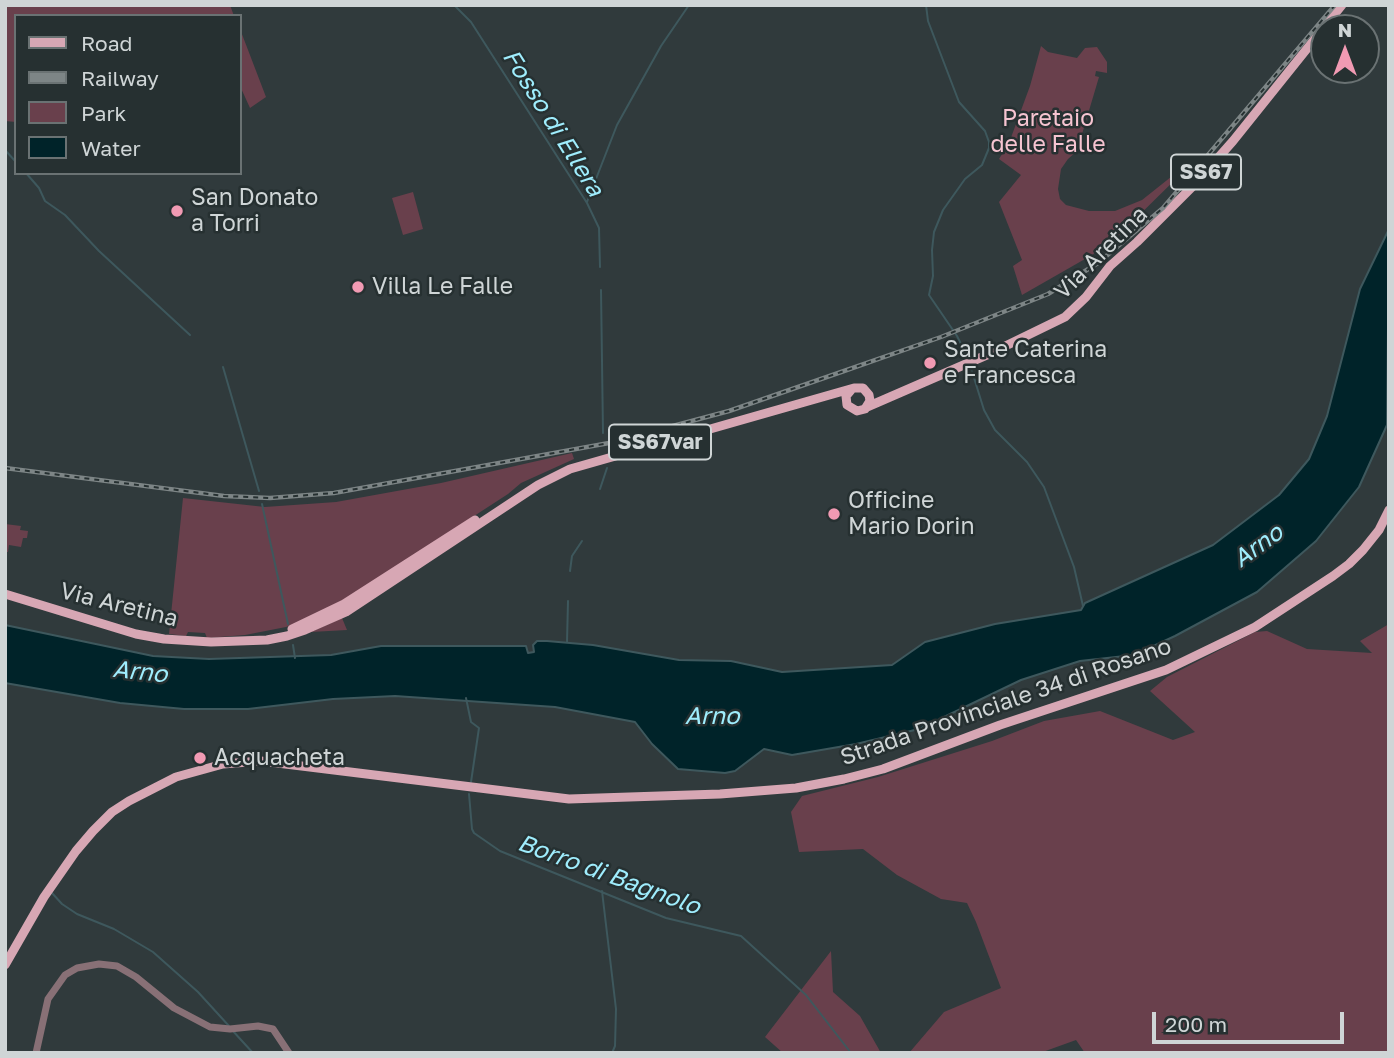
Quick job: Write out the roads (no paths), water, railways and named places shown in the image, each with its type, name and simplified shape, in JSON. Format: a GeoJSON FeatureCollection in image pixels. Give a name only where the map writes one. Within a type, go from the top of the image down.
{"type":"FeatureCollection","features":[{"type":"Feature","properties":{"kind":"main road","name":"Via Aretina"},"geometry":{"type":"LineString","coordinates":[[867,407],[989,354],[1065,317],[1110,266],[1167,214],[1233,141],[1342,5]]}},
{"type":"Feature","properties":{"kind":"main road"},"geometry":{"type":"LineString","coordinates":[[867,392],[870,401],[867,407],[860,411],[854,411],[846,402],[846,396],[851,390],[859,387],[881,397],[890,397]]}},
{"type":"Feature","properties":{"kind":"main road","name":"SS67var"},"geometry":{"type":"LineString","coordinates":[[246,641],[293,629],[344,604],[508,499],[561,472],[820,396],[851,390]]}},
{"type":"Feature","properties":{"kind":"main road","name":"SS67var"},"geometry":{"type":"LineString","coordinates":[[820,396],[830,395],[846,402]]}},
{"type":"Feature","properties":{"kind":"main road","name":"Via Aretina"},"geometry":{"type":"LineString","coordinates":[[5,594],[136,634],[195,642],[267,640],[305,630],[346,612],[538,485]]}},
{"type":"Feature","properties":{"kind":"main road","name":"Strada Provinciale 34 di Rosano"},"geometry":{"type":"LineString","coordinates":[[5,965],[44,897],[93,831],[129,801],[176,777],[223,764],[279,762],[481,790],[569,799],[720,794],[796,788],[844,779],[1166,670],[1255,627],[1349,564],[1379,530],[1389,510]]}},
{"type":"Feature","properties":{"kind":"street"},"geometry":{"type":"LineString","coordinates":[[36,1053],[48,999],[65,975],[77,968],[99,964],[117,966],[136,977],[174,1008],[210,1027],[273,1028],[289,1053]]}},
{"type":"Feature","properties":{"kind":"water","name":"Arno"},"geometry":{"type":"Polygon","coordinates":[[[1389,229],[1387,425],[1359,487],[1316,541],[1257,592],[1175,636],[1134,655],[1080,661],[1021,680],[919,729],[792,755],[764,749],[735,771],[725,773],[678,769],[652,744],[635,722],[555,707],[395,696],[333,699],[248,709],[184,709],[120,703],[5,683],[5,625],[153,656],[209,659],[331,655],[381,646],[526,646],[528,653],[534,652],[533,645],[537,641],[547,641],[593,645],[679,660],[731,661],[782,672],[892,665],[925,642],[995,624],[1081,610],[1085,603],[1213,545],[1279,495],[1309,459],[1327,416],[1360,289],[1389,229]]]}},
{"type":"Feature","properties":{"kind":"waterway","name":"Fosso di Ellera"},"geometry":{"type":"LineString","coordinates":[[454,5],[471,22],[587,203],[599,228],[600,267]]}},
{"type":"Feature","properties":{"kind":"waterway"},"geometry":{"type":"LineString","coordinates":[[587,202],[617,125],[661,46],[689,5]]}},
{"type":"Feature","properties":{"kind":"waterway"},"geometry":{"type":"LineString","coordinates":[[926,5],[928,21],[959,102],[985,131],[989,142],[982,165],[965,179],[943,210],[934,232],[932,250],[933,276],[929,295],[957,336],[969,360]]}},
{"type":"Feature","properties":{"kind":"waterway"},"geometry":{"type":"LineString","coordinates":[[5,150],[14,160]]}},
{"type":"Feature","properties":{"kind":"waterway"},"geometry":{"type":"LineString","coordinates":[[28,175],[39,188],[45,201],[65,215],[99,251],[190,335]]}},
{"type":"Feature","properties":{"kind":"waterway","name":"Fosso di Ellera"},"geometry":{"type":"LineString","coordinates":[[601,290],[603,433]]}},
{"type":"Feature","properties":{"kind":"waterway"},"geometry":{"type":"LineString","coordinates":[[970,365],[984,410],[995,430],[1027,462],[1044,487],[1074,567],[1083,606]]}},
{"type":"Feature","properties":{"kind":"waterway"},"geometry":{"type":"LineString","coordinates":[[223,367],[259,491]]}},
{"type":"Feature","properties":{"kind":"waterway","name":"Fosso di Ellera"},"geometry":{"type":"LineString","coordinates":[[600,489],[607,468]]}},
{"type":"Feature","properties":{"kind":"waterway"},"geometry":{"type":"LineString","coordinates":[[262,504],[288,624]]}},
{"type":"Feature","properties":{"kind":"waterway","name":"Fosso di Ellera"},"geometry":{"type":"LineString","coordinates":[[570,571],[572,556],[582,541]]}},
{"type":"Feature","properties":{"kind":"waterway","name":"Fosso di Ellera"},"geometry":{"type":"LineString","coordinates":[[567,642],[568,601]]}},
{"type":"Feature","properties":{"kind":"waterway"},"geometry":{"type":"LineString","coordinates":[[293,645],[295,658]]}},
{"type":"Feature","properties":{"kind":"waterway","name":"Borro di Bagnolo"},"geometry":{"type":"LineString","coordinates":[[466,698],[471,722],[479,728],[471,782]]}},
{"type":"Feature","properties":{"kind":"waterway","name":"Borro di Bagnolo"},"geometry":{"type":"LineString","coordinates":[[469,794],[474,833],[500,851],[666,918],[741,936],[806,995],[851,1053]]}},
{"type":"Feature","properties":{"kind":"waterway"},"geometry":{"type":"LineString","coordinates":[[602,891],[616,1009],[615,1046],[612,1053]]}},
{"type":"Feature","properties":{"kind":"waterway"},"geometry":{"type":"LineString","coordinates":[[52,893],[77,914],[114,929],[153,952],[198,992],[229,1026]]}},
{"type":"Feature","properties":{"kind":"waterway"},"geometry":{"type":"LineString","coordinates":[[232,1030],[253,1053]]}},
{"type":"Feature","properties":{"kind":"railway"},"geometry":{"type":"LineString","coordinates":[[5,468],[224,496],[270,498],[334,493],[609,443],[729,411],[844,371],[941,337],[1048,294],[1098,263],[1163,208],[1335,5]]}},
{"type":"Feature","properties":{"kind":"place","name":"San Donato a Torri"},"geometry":{"type":"Point","coordinates":[177,211]}},
{"type":"Feature","properties":{"kind":"place","name":"Villa Le Falle"},"geometry":{"type":"Point","coordinates":[358,287]}},
{"type":"Feature","properties":{"kind":"place","name":"Sante Caterina e Francesca"},"geometry":{"type":"Point","coordinates":[930,363]}},
{"type":"Feature","properties":{"kind":"place","name":"Officine Mario Dorin"},"geometry":{"type":"Point","coordinates":[834,514]}},
{"type":"Feature","properties":{"kind":"place","name":"Acquacheta"},"geometry":{"type":"Point","coordinates":[200,758]}},
{"type":"Feature","properties":{"kind":"park label","name":"Paretaio delle Falle"},"geometry":{"type":"Point","coordinates":[1048,132]}}]}
